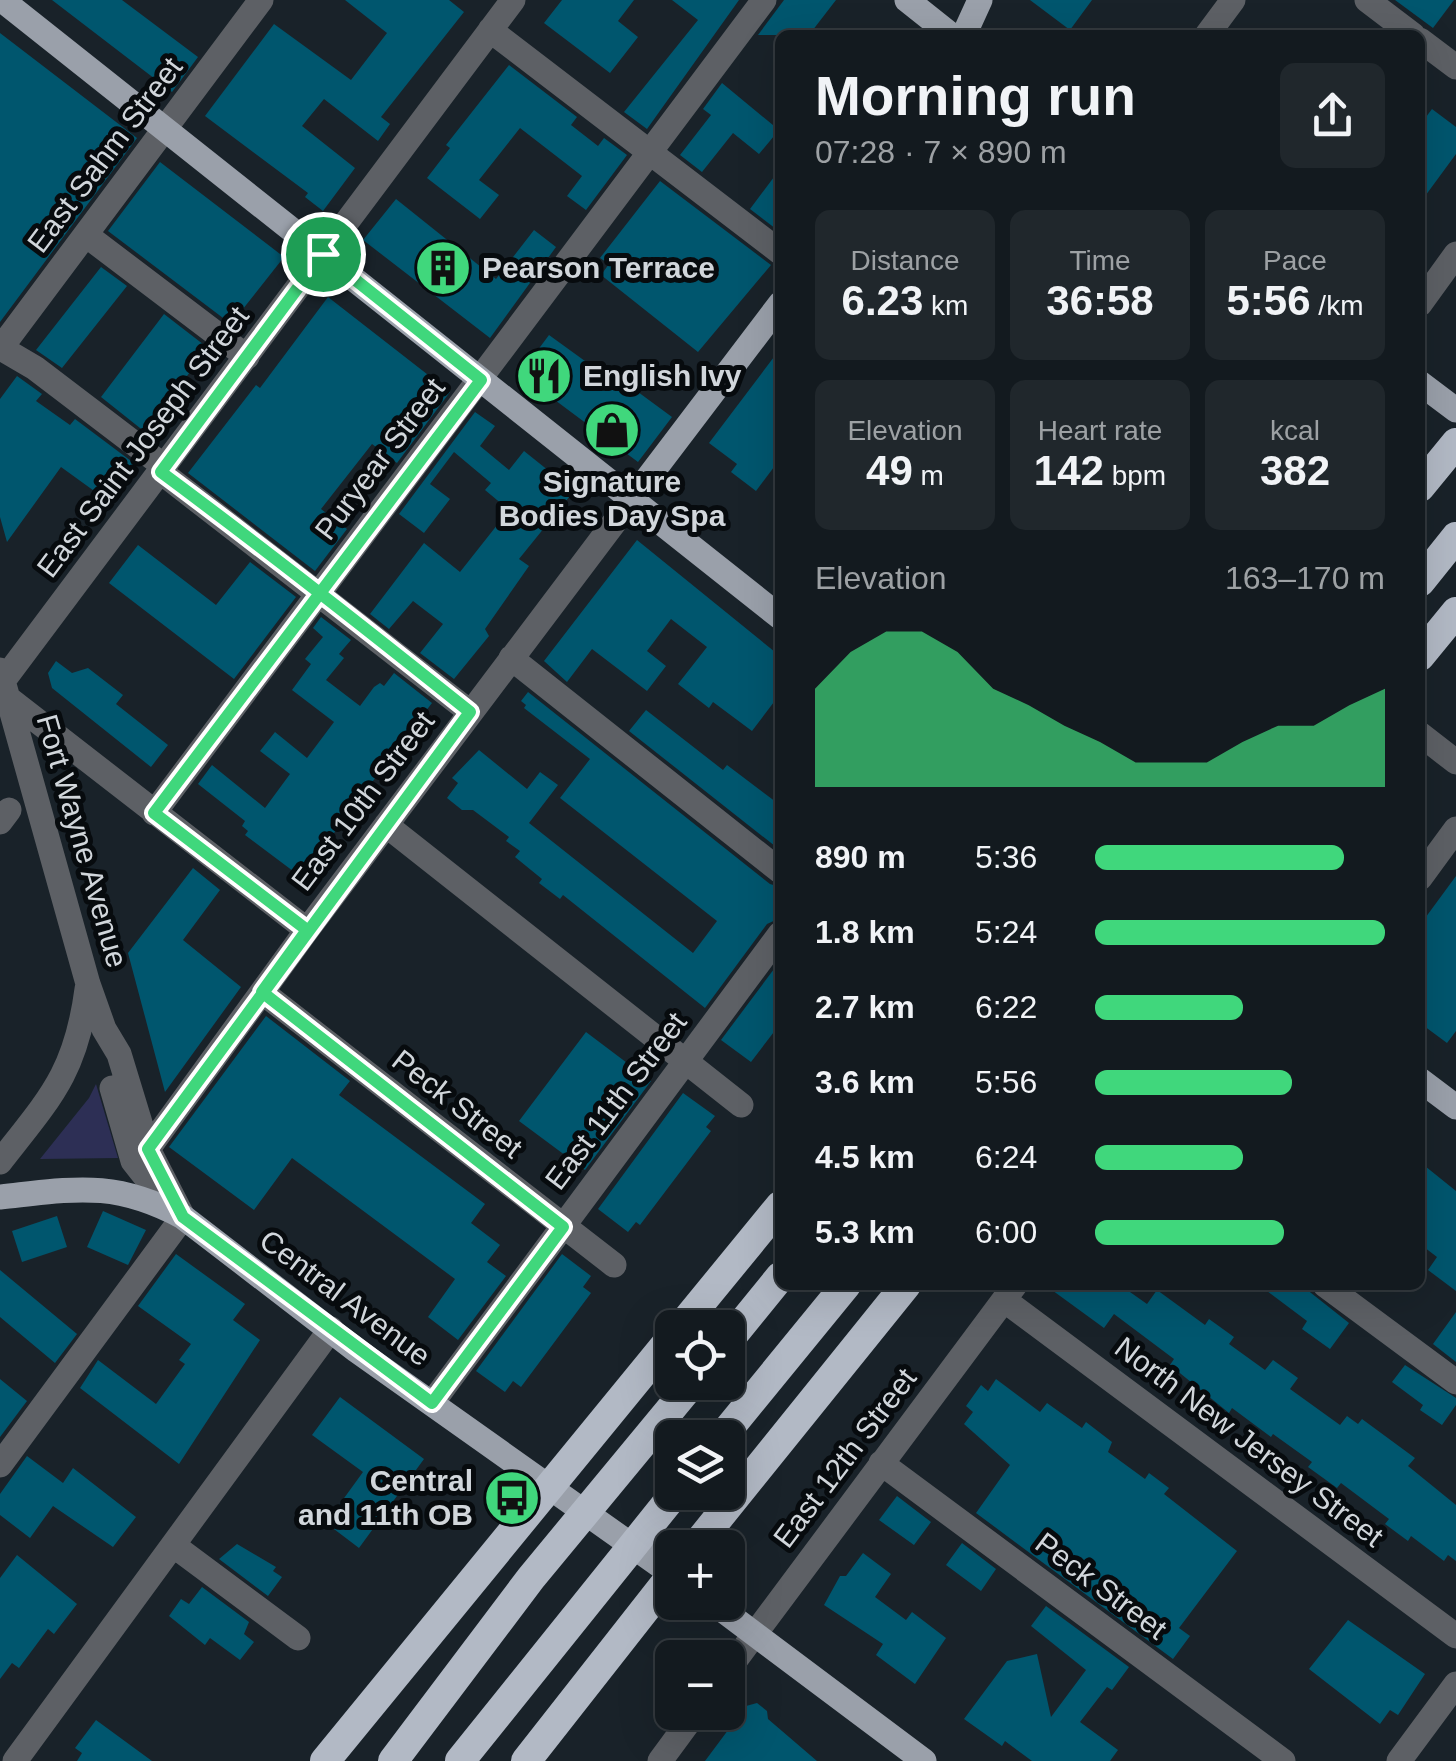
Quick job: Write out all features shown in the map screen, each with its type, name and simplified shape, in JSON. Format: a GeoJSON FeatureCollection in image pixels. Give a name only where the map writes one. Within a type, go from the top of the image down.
{"type":"FeatureCollection","features":[{"type":"Feature","properties":{"kind":"highway"},"geometry":{"type":"LineString","coordinates":[[1425,481],[1456,443]]}},
{"type":"Feature","properties":{"kind":"highway"},"geometry":{"type":"LineString","coordinates":[[1425,576],[1456,537]]}},
{"type":"Feature","properties":{"kind":"highway"},"geometry":{"type":"LineString","coordinates":[[1425,650],[1456,612]]}},
{"type":"Feature","properties":{"kind":"highway"},"geometry":{"type":"LineString","coordinates":[[695,1310],[775,1212]]}},
{"type":"Feature","properties":{"kind":"highway"},"geometry":{"type":"LineString","coordinates":[[745,1320],[775,1283]]}},
{"type":"Feature","properties":{"kind":"highway"},"geometry":{"type":"LineString","coordinates":[[736,1420],[842,1290]]}},
{"type":"Feature","properties":{"kind":"highway"},"geometry":{"type":"LineString","coordinates":[[708,1530],[902,1290]]}},
{"type":"Feature","properties":{"kind":"highway"},"geometry":{"type":"LineString","coordinates":[[325,1761],[655,1358]]}},
{"type":"Feature","properties":{"kind":"highway"},"geometry":{"type":"LineString","coordinates":[[380,1761],[679,1400]]}},
{"type":"Feature","properties":{"kind":"highway"},"geometry":{"type":"LineString","coordinates":[[460,1761],[662,1510]]}},
{"type":"Feature","properties":{"kind":"highway"},"geometry":{"type":"LineString","coordinates":[[526,1761],[655,1596]]}},
{"type":"Feature","properties":{"kind":"highway"},"geometry":{"type":"LineString","coordinates":[[393,1761],[436,1698]]}},
{"type":"Feature","properties":{"kind":"main road"},"geometry":{"type":"LineString","coordinates":[[2,0],[632,499],[775,606]]}},
{"type":"Feature","properties":{"kind":"main road"},"geometry":{"type":"LineString","coordinates":[[906,0],[945,30]]}},
{"type":"Feature","properties":{"kind":"main road"},"geometry":{"type":"LineString","coordinates":[[966,30],[980,0]]}},
{"type":"Feature","properties":{"kind":"main road","name":"East 10th Street"},"geometry":{"type":"LineString","coordinates":[[632,499],[775,311]]}},
{"type":"Feature","properties":{"kind":"main road"},"geometry":{"type":"LineString","coordinates":[[1425,387],[1456,410]]}},
{"type":"Feature","properties":{"kind":"main road"},"geometry":{"type":"LineString","coordinates":[[1425,1084],[1456,1107]]}},
{"type":"Feature","properties":{"kind":"main road","name":"Central Avenue"},"geometry":{"type":"LineString","coordinates":[[0,1198],[94,1188],[118,1190],[154,1201],[183,1217],[432,1403],[655,1562]]}},
{"type":"Feature","properties":{"kind":"main road"},"geometry":{"type":"LineString","coordinates":[[736,1620],[924,1761]]}},
{"type":"Feature","properties":{"kind":"street","name":"East Sahm Street"},"geometry":{"type":"LineString","coordinates":[[0,349],[261,0]]}},
{"type":"Feature","properties":{"kind":"street","name":"East Saint Joseph Street"},"geometry":{"type":"LineString","coordinates":[[4,683],[513,0]]}},
{"type":"Feature","properties":{"kind":"street","name":"Puryear Street"},"geometry":{"type":"LineString","coordinates":[[154,813],[764,0]]}},
{"type":"Feature","properties":{"kind":"street"},"geometry":{"type":"LineString","coordinates":[[1211,30],[1234,0]]}},
{"type":"Feature","properties":{"kind":"street"},"geometry":{"type":"LineString","coordinates":[[1367,0],[1406,30]]}},
{"type":"Feature","properties":{"kind":"street"},"geometry":{"type":"LineString","coordinates":[[490,30],[775,248]]}},
{"type":"Feature","properties":{"kind":"street"},"geometry":{"type":"LineString","coordinates":[[1425,44],[1456,68]]}},
{"type":"Feature","properties":{"kind":"street"},"geometry":{"type":"LineString","coordinates":[[86,235],[247,357]]}},
{"type":"Feature","properties":{"kind":"street"},"geometry":{"type":"LineString","coordinates":[[1425,297],[1456,254]]}},
{"type":"Feature","properties":{"kind":"street"},"geometry":{"type":"LineString","coordinates":[[0,349],[34,368],[470,712]]}},
{"type":"Feature","properties":{"kind":"street","name":"East 10th Street"},"geometry":{"type":"LineString","coordinates":[[148,1149],[307,930],[632,499]]}},
{"type":"Feature","properties":{"kind":"street"},"geometry":{"type":"LineString","coordinates":[[511,658],[775,866]]}},
{"type":"Feature","properties":{"kind":"street"},"geometry":{"type":"LineString","coordinates":[[4,683],[154,813],[307,930]]}},
{"type":"Feature","properties":{"kind":"street","name":"Fort Wayne Avenue"},"geometry":{"type":"LineString","coordinates":[[4,683],[88,984],[104,1029],[119,1054],[148,1149],[183,1217]]}},
{"type":"Feature","properties":{"kind":"street"},"geometry":{"type":"LineString","coordinates":[[1425,738],[1456,762]]}},
{"type":"Feature","properties":{"kind":"street"},"geometry":{"type":"LineString","coordinates":[[386,825],[741,1105]]}},
{"type":"Feature","properties":{"kind":"street"},"geometry":{"type":"LineString","coordinates":[[1425,871],[1456,829]]}},
{"type":"Feature","properties":{"kind":"street","name":"East 11th Street"},"geometry":{"type":"LineString","coordinates":[[432,1403],[775,941]]}},
{"type":"Feature","properties":{"kind":"street"},"geometry":{"type":"LineString","coordinates":[[0,1162],[56,1090],[73,1060],[88,984]]}},
{"type":"Feature","properties":{"kind":"street","name":"Peck Street"},"geometry":{"type":"LineString","coordinates":[[262,992],[614,1266]]}},
{"type":"Feature","properties":{"kind":"street","name":"Fort Wayne Avenue"},"geometry":{"type":"LineString","coordinates":[[104,1029],[102,1054],[132,1161],[156,1195],[183,1217]]}},
{"type":"Feature","properties":{"kind":"street"},"geometry":{"type":"LineString","coordinates":[[0,1464],[183,1217]]}},
{"type":"Feature","properties":{"kind":"street"},"geometry":{"type":"LineString","coordinates":[[1333,1290],[1456,1382]]}},
{"type":"Feature","properties":{"kind":"street","name":"East 12th Street"},"geometry":{"type":"LineString","coordinates":[[745,1646],[1010,1292]]}},
{"type":"Feature","properties":{"kind":"street","name":"North New Jersey Street"},"geometry":{"type":"LineString","coordinates":[[1010,1292],[1456,1636]]}},
{"type":"Feature","properties":{"kind":"street"},"geometry":{"type":"LineString","coordinates":[[15,1761],[331,1328]]}},
{"type":"Feature","properties":{"kind":"street","name":"Peck Street"},"geometry":{"type":"LineString","coordinates":[[881,1463],[1283,1761]]}},
{"type":"Feature","properties":{"kind":"street"},"geometry":{"type":"LineString","coordinates":[[172,1545],[298,1638]]}},
{"type":"Feature","properties":{"kind":"street"},"geometry":{"type":"LineString","coordinates":[[1399,1761],[1456,1684]]}},
{"type":"Feature","properties":{"kind":"street"},"geometry":{"type":"LineString","coordinates":[[660,1761],[683,1730]]}},
{"type":"Feature","properties":{"kind":"shaded area"},"geometry":{"type":"Polygon","coordinates":[[[96,1084],[118,1158],[40,1159],[89,1098],[96,1084]]]}},
{"type":"Feature","properties":{"kind":"building"},"geometry":{"type":"Polygon","coordinates":[[[52,0],[122,0],[198,57],[172,92],[52,0]]]}},
{"type":"Feature","properties":{"kind":"building"},"geometry":{"type":"Polygon","coordinates":[[[345,0],[449,0],[464,12],[381,117],[390,124],[378,141],[324,99],[302,126],[355,168],[323,211],[305,197],[308,193],[205,116],[274,24],[351,80],[387,33],[345,0]]]}},
{"type":"Feature","properties":{"kind":"building"},"geometry":{"type":"Polygon","coordinates":[[[562,0],[634,0],[618,21],[638,37],[610,73],[544,23],[562,0]]]}},
{"type":"Feature","properties":{"kind":"building"},"geometry":{"type":"Polygon","coordinates":[[[672,0],[739,0],[647,129],[624,112],[698,20],[672,0]]]}},
{"type":"Feature","properties":{"kind":"building"},"geometry":{"type":"Polygon","coordinates":[[[784,0],[836,0],[813,30],[775,30],[775,35],[758,35],[784,0]]]}},
{"type":"Feature","properties":{"kind":"building"},"geometry":{"type":"Polygon","coordinates":[[[1030,0],[1092,0],[1070,30],[1030,0]]]}},
{"type":"Feature","properties":{"kind":"building"},"geometry":{"type":"Polygon","coordinates":[[[1395,0],[1454,0],[1433,28],[1395,0]]]}},
{"type":"Feature","properties":{"kind":"building"},"geometry":{"type":"Polygon","coordinates":[[[0,33],[137,138],[0,322],[0,33]]]}},
{"type":"Feature","properties":{"kind":"building"},"geometry":{"type":"Polygon","coordinates":[[[509,65],[577,117],[571,125],[598,146],[604,138],[627,155],[586,210],[567,196],[582,176],[520,128],[479,180],[499,195],[480,219],[427,178],[450,148],[446,145],[509,65]]]}},
{"type":"Feature","properties":{"kind":"building"},"geometry":{"type":"Polygon","coordinates":[[[722,83],[775,127],[775,135],[759,154],[733,133],[702,172],[680,155],[711,115],[703,109],[722,83]]]}},
{"type":"Feature","properties":{"kind":"building"},"geometry":{"type":"Polygon","coordinates":[[[1432,109],[1456,127],[1456,154],[1425,196],[1425,118],[1432,109]]]}},
{"type":"Feature","properties":{"kind":"building"},"geometry":{"type":"Polygon","coordinates":[[[160,162],[284,257],[231,324],[108,231],[160,162]]]}},
{"type":"Feature","properties":{"kind":"building"},"geometry":{"type":"Polygon","coordinates":[[[775,176],[775,228],[750,209],[775,176]]]}},
{"type":"Feature","properties":{"kind":"building"},"geometry":{"type":"Polygon","coordinates":[[[660,181],[771,265],[698,352],[601,275],[609,264],[600,258],[660,181]]]}},
{"type":"Feature","properties":{"kind":"building","name":"Pearson Terrace"},"geometry":{"type":"Polygon","coordinates":[[[396,199],[496,279],[534,230],[556,247],[490,338],[363,240],[396,199]]]}},
{"type":"Feature","properties":{"kind":"building"},"geometry":{"type":"Polygon","coordinates":[[[101,267],[127,286],[62,368],[36,350],[101,267]]]}},
{"type":"Feature","properties":{"kind":"building"},"geometry":{"type":"Polygon","coordinates":[[[328,297],[450,392],[397,463],[372,444],[321,509],[347,529],[315,571],[188,473],[256,385],[260,388],[328,297]]]}},
{"type":"Feature","properties":{"kind":"building"},"geometry":{"type":"Polygon","coordinates":[[[164,314],[208,348],[145,432],[101,397],[164,314]]]}},
{"type":"Feature","properties":{"kind":"building"},"geometry":{"type":"Polygon","coordinates":[[[549,335],[596,369],[600,364],[672,417],[638,462],[520,374],[549,335]]]}},
{"type":"Feature","properties":{"kind":"building"},"geometry":{"type":"Polygon","coordinates":[[[775,356],[775,466],[756,491],[731,472],[737,464],[709,443],[775,356]]]}},
{"type":"Feature","properties":{"kind":"building"},"geometry":{"type":"Polygon","coordinates":[[[17,376],[42,394],[36,401],[70,425],[75,419],[135,464],[108,501],[61,467],[7,542],[0,517],[0,399],[17,376]]]}},
{"type":"Feature","properties":{"kind":"building"},"geometry":{"type":"Polygon","coordinates":[[[475,412],[495,426],[480,446],[509,470],[524,451],[574,491],[519,559],[529,566],[485,629],[489,636],[454,679],[420,653],[443,624],[413,601],[389,629],[370,614],[424,543],[460,572],[509,510],[485,490],[491,483],[454,452],[430,484],[450,499],[424,533],[399,514],[475,412]]]}},
{"type":"Feature","properties":{"kind":"building"},"geometry":{"type":"Polygon","coordinates":[[[637,540],[775,652],[775,701],[752,731],[713,702],[709,708],[678,684],[707,647],[671,619],[647,651],[666,666],[647,691],[592,649],[567,682],[544,661],[637,540]]]}},
{"type":"Feature","properties":{"kind":"building"},"geometry":{"type":"Polygon","coordinates":[[[138,545],[216,605],[250,562],[296,597],[234,679],[109,583],[138,545]]]}},
{"type":"Feature","properties":{"kind":"building"},"geometry":{"type":"Polygon","coordinates":[[[321,617],[351,640],[339,654],[344,658],[326,680],[360,706],[374,687],[380,683],[384,686],[394,673],[432,703],[422,716],[429,721],[416,738],[409,733],[301,877],[245,835],[245,821],[198,784],[212,765],[265,808],[290,774],[260,751],[275,732],[307,758],[334,722],[292,690],[311,664],[305,659],[323,637],[313,628],[321,617]]]}},
{"type":"Feature","properties":{"kind":"building"},"geometry":{"type":"Polygon","coordinates":[[[56,661],[72,673],[88,668],[123,695],[116,704],[168,745],[151,767],[52,688],[48,673],[56,661]]]}},
{"type":"Feature","properties":{"kind":"building"},"geometry":{"type":"Polygon","coordinates":[[[528,692],[775,886],[775,920],[767,924],[705,1008],[563,895],[560,899],[539,883],[542,879],[515,857],[520,851],[506,841],[509,837],[473,810],[462,810],[447,798],[458,783],[452,778],[479,750],[527,789],[540,772],[558,785],[529,823],[693,953],[717,921],[560,798],[590,759],[524,708],[526,705],[521,701],[528,692]]]}},
{"type":"Feature","properties":{"kind":"building"},"geometry":{"type":"Polygon","coordinates":[[[646,710],[723,770],[727,765],[775,801],[775,846],[629,731],[646,710]]]}},
{"type":"Feature","properties":{"kind":"building"},"geometry":{"type":"Polygon","coordinates":[[[193,868],[220,890],[183,940],[241,987],[165,1092],[128,953],[193,868]]]}},
{"type":"Feature","properties":{"kind":"building"},"geometry":{"type":"Polygon","coordinates":[[[1456,876],[1456,1031],[1447,1043],[1425,1027],[1425,918],[1456,876]]]}},
{"type":"Feature","properties":{"kind":"building"},"geometry":{"type":"Polygon","coordinates":[[[775,968],[775,1031],[751,1062],[721,1040],[775,968]]]}},
{"type":"Feature","properties":{"kind":"building"},"geometry":{"type":"Polygon","coordinates":[[[266,1016],[350,1081],[339,1095],[485,1204],[471,1223],[500,1245],[487,1262],[506,1276],[458,1340],[428,1317],[455,1279],[292,1158],[254,1210],[169,1147],[266,1016]]]}},
{"type":"Feature","properties":{"kind":"building"},"geometry":{"type":"Polygon","coordinates":[[[586,1032],[651,1081],[585,1170],[519,1121],[586,1032]]]}},
{"type":"Feature","properties":{"kind":"building"},"geometry":{"type":"Polygon","coordinates":[[[683,1093],[715,1116],[706,1127],[711,1131],[640,1225],[636,1222],[628,1232],[598,1209],[683,1093]]]}},
{"type":"Feature","properties":{"kind":"building"},"geometry":{"type":"Polygon","coordinates":[[[1425,1166],[1456,1191],[1456,1291],[1428,1270],[1437,1257],[1425,1248],[1425,1166]]]}},
{"type":"Feature","properties":{"kind":"building"},"geometry":{"type":"Polygon","coordinates":[[[103,1211],[146,1230],[128,1265],[87,1247],[103,1211]]]}},
{"type":"Feature","properties":{"kind":"building"},"geometry":{"type":"Polygon","coordinates":[[[57,1216],[67,1247],[22,1262],[12,1231],[57,1216]]]}},
{"type":"Feature","properties":{"kind":"building"},"geometry":{"type":"Polygon","coordinates":[[[176,1254],[245,1304],[233,1320],[260,1340],[179,1464],[80,1388],[98,1360],[156,1404],[185,1364],[179,1360],[191,1344],[138,1306],[176,1254]]]}},
{"type":"Feature","properties":{"kind":"building"},"geometry":{"type":"Polygon","coordinates":[[[562,1254],[591,1276],[583,1287],[591,1293],[521,1387],[513,1381],[505,1392],[476,1371],[562,1254]]]}},
{"type":"Feature","properties":{"kind":"building"},"geometry":{"type":"Polygon","coordinates":[[[0,1270],[77,1334],[55,1363],[0,1317],[0,1270]]]}},
{"type":"Feature","properties":{"kind":"building"},"geometry":{"type":"Polygon","coordinates":[[[1052,1290],[1127,1290],[1147,1304],[1157,1290],[1205,1325],[1209,1319],[1234,1337],[1229,1344],[1265,1370],[1273,1360],[1298,1378],[1290,1389],[1340,1425],[1347,1416],[1358,1424],[1362,1419],[1415,1458],[1408,1466],[1456,1505],[1456,1561],[1448,1555],[1444,1561],[1411,1536],[1408,1541],[1385,1524],[1389,1519],[1341,1483],[1337,1488],[1308,1467],[1312,1462],[1273,1434],[1271,1437],[1232,1408],[1229,1413],[1170,1365],[1174,1359],[1114,1314],[1104,1328],[1052,1290]]]}},
{"type":"Feature","properties":{"kind":"building"},"geometry":{"type":"Polygon","coordinates":[[[1266,1290],[1307,1290],[1349,1323],[1330,1349],[1302,1329],[1307,1321],[1266,1290]]]}},
{"type":"Feature","properties":{"kind":"building"},"geometry":{"type":"Polygon","coordinates":[[[1456,1312],[1456,1362],[1433,1344],[1456,1312]]]}},
{"type":"Feature","properties":{"kind":"building"},"geometry":{"type":"Polygon","coordinates":[[[1405,1365],[1456,1398],[1456,1405],[1442,1425],[1392,1382],[1405,1365]]]}},
{"type":"Feature","properties":{"kind":"building"},"geometry":{"type":"Polygon","coordinates":[[[0,1379],[27,1401],[0,1437],[0,1379]]]}},
{"type":"Feature","properties":{"kind":"building"},"geometry":{"type":"Polygon","coordinates":[[[996,1379],[1040,1412],[1047,1403],[1082,1428],[1086,1422],[1112,1442],[1108,1452],[1145,1479],[1149,1473],[1169,1488],[1164,1494],[1237,1551],[1179,1628],[1190,1636],[1173,1659],[976,1513],[1010,1465],[964,1424],[973,1412],[966,1406],[981,1385],[988,1391],[996,1379]]]}},
{"type":"Feature","properties":{"kind":"building"},"geometry":{"type":"Polygon","coordinates":[[[340,1397],[424,1459],[359,1548],[326,1523],[363,1472],[312,1435],[340,1397]]]}},
{"type":"Feature","properties":{"kind":"building"},"geometry":{"type":"Polygon","coordinates":[[[27,1456],[63,1483],[73,1468],[136,1517],[113,1547],[53,1506],[30,1538],[0,1515],[0,1494],[27,1456]]]}},
{"type":"Feature","properties":{"kind":"building"},"geometry":{"type":"Polygon","coordinates":[[[897,1496],[931,1522],[914,1545],[879,1520],[897,1496]]]}},
{"type":"Feature","properties":{"kind":"building"},"geometry":{"type":"Polygon","coordinates":[[[962,1543],[996,1569],[981,1591],[946,1565],[962,1543]]]}},
{"type":"Feature","properties":{"kind":"building"},"geometry":{"type":"Polygon","coordinates":[[[237,1544],[276,1567],[273,1571],[282,1577],[268,1596],[219,1559],[237,1544]]]}},
{"type":"Feature","properties":{"kind":"building"},"geometry":{"type":"Polygon","coordinates":[[[863,1553],[891,1574],[875,1597],[906,1620],[912,1612],[946,1638],[915,1684],[876,1655],[883,1644],[824,1605],[840,1576],[846,1576],[863,1553]]]}},
{"type":"Feature","properties":{"kind":"building"},"geometry":{"type":"Polygon","coordinates":[[[17,1555],[77,1604],[54,1634],[48,1629],[19,1668],[12,1663],[0,1679],[0,1578],[17,1555]]]}},
{"type":"Feature","properties":{"kind":"building"},"geometry":{"type":"Polygon","coordinates":[[[202,1587],[249,1622],[244,1634],[254,1642],[240,1660],[210,1638],[205,1645],[169,1616],[181,1599],[189,1604],[202,1587]]]}},
{"type":"Feature","properties":{"kind":"building"},"geometry":{"type":"Polygon","coordinates":[[[1046,1606],[1129,1667],[1112,1690],[1107,1687],[1080,1722],[1118,1750],[1110,1761],[1032,1761],[1005,1741],[1002,1746],[964,1719],[1007,1661],[1037,1654],[1051,1717],[1086,1670],[1031,1626],[1046,1606]]]}},
{"type":"Feature","properties":{"kind":"building"},"geometry":{"type":"Polygon","coordinates":[[[1348,1620],[1425,1674],[1398,1715],[1390,1710],[1380,1724],[1309,1669],[1348,1620]]]}},
{"type":"Feature","properties":{"kind":"building"},"geometry":{"type":"Polygon","coordinates":[[[757,1703],[767,1711],[768,1719],[817,1761],[705,1761],[728,1730],[745,1730],[746,1706],[757,1703]]]}},
{"type":"Feature","properties":{"kind":"building"},"geometry":{"type":"Polygon","coordinates":[[[96,1720],[152,1761],[77,1761],[82,1753],[75,1748],[96,1720]]]}},
{"type":"Feature","properties":{"kind":"place","name":"Pearson Terrace"},"geometry":{"type":"Point","coordinates":[443,268]}},
{"type":"Feature","properties":{"kind":"place","name":"English Ivy"},"geometry":{"type":"Point","coordinates":[544,376]}},
{"type":"Feature","properties":{"kind":"place","name":"Signature Bodies Day Spa"},"geometry":{"type":"Point","coordinates":[612,430]}},
{"type":"Feature","properties":{"kind":"place","name":"Central and 11th OB"},"geometry":{"type":"Point","coordinates":[512,1498]}},
{"type":"Feature","properties":{"kind":"route"},"geometry":{"type":"LineString","coordinates":[[323,254],[161,472],[319,593],[470,712],[307,930],[148,1149],[183,1217],[356,1350],[432,1403],[563,1227],[262,992],[307,930],[154,813],[319,593],[481,380],[323,254]]}}]}
